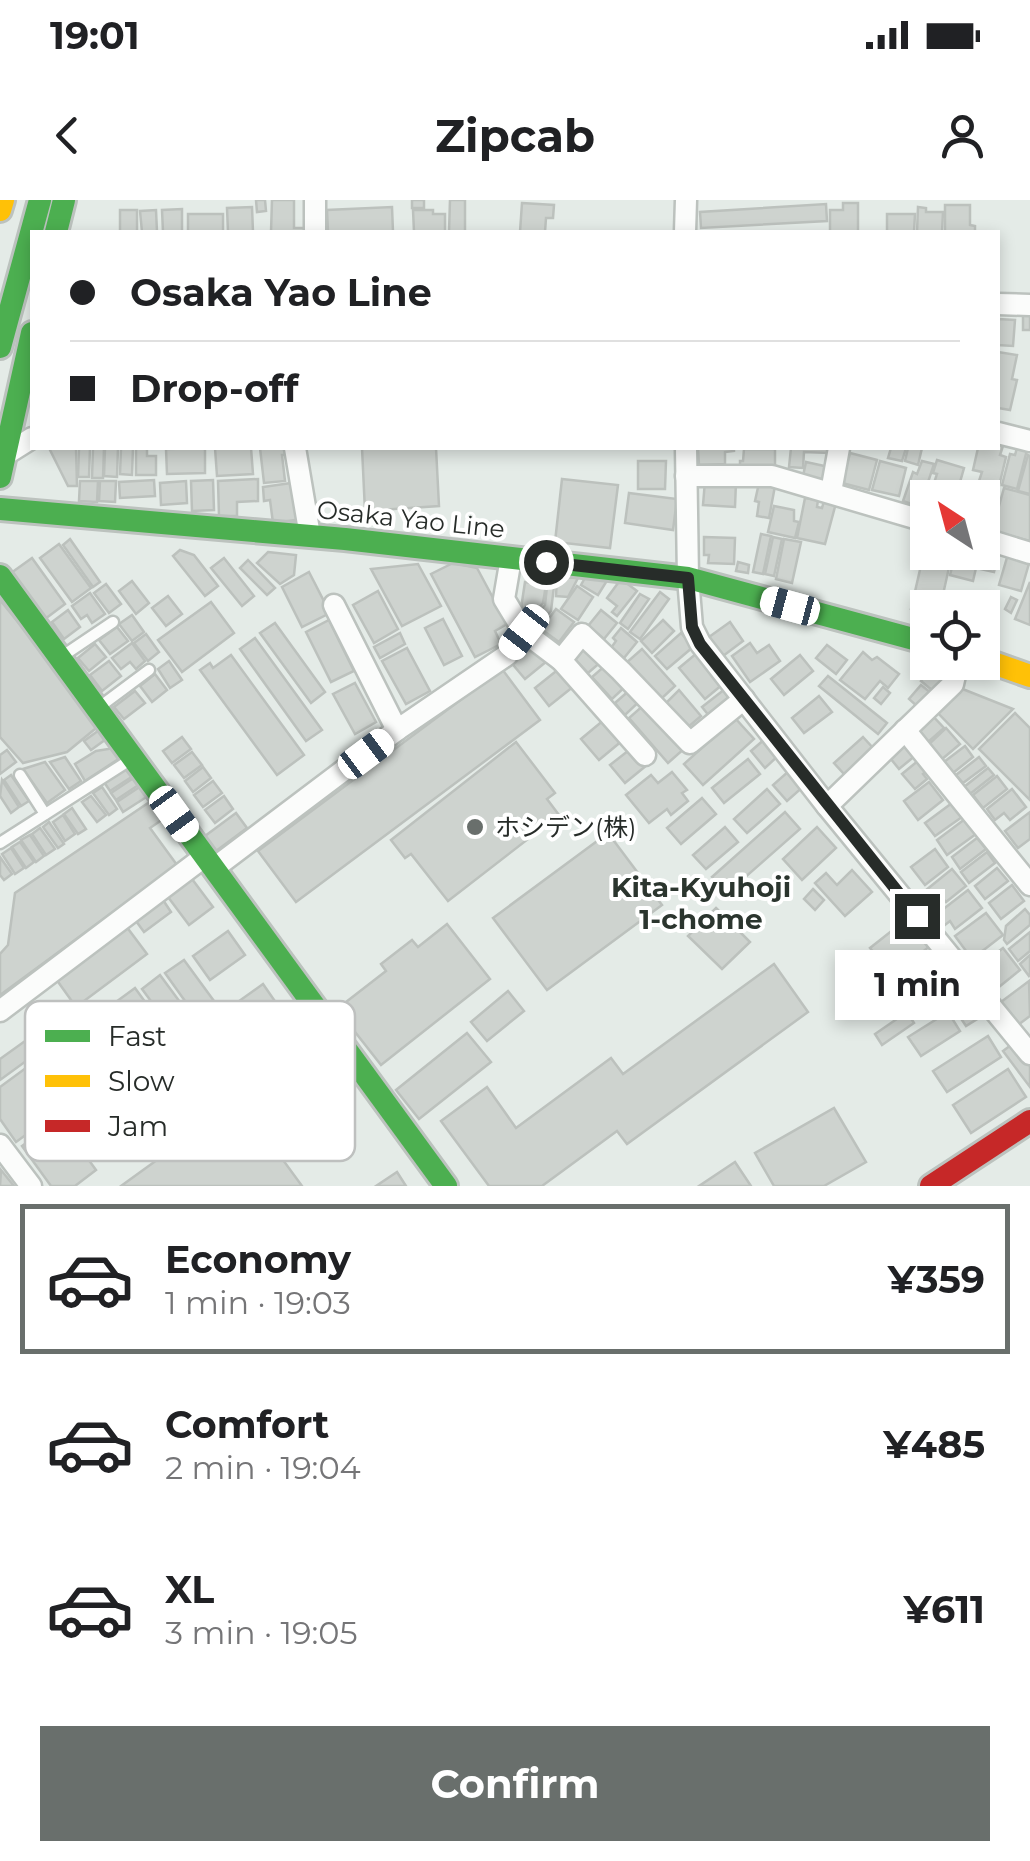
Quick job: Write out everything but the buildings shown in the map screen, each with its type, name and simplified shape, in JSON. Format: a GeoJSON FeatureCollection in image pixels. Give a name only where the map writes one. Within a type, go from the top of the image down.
{"type":"FeatureCollection","features":[{"type":"Feature","properties":{"kind":"main road"},"geometry":{"type":"LineString","coordinates":[[0,210],[2,200]]}},
{"type":"Feature","properties":{"kind":"main road"},"geometry":{"type":"LineString","coordinates":[[32,230],[40,200]]}},
{"type":"Feature","properties":{"kind":"main road"},"geometry":{"type":"LineString","coordinates":[[56,230],[64,200]]}},
{"type":"Feature","properties":{"kind":"main road"},"geometry":{"type":"LineString","coordinates":[[0,347],[30,237]]}},
{"type":"Feature","properties":{"kind":"main road"},"geometry":{"type":"LineString","coordinates":[[2,466],[30,342]]}},
{"type":"Feature","properties":{"kind":"main road","name":"Osaka Yao Line"},"geometry":{"type":"LineString","coordinates":[[0,509],[310,536],[688,578],[910,638]]}},
{"type":"Feature","properties":{"kind":"main road"},"geometry":{"type":"LineString","coordinates":[[0,576],[310,1001]]}},
{"type":"Feature","properties":{"kind":"main road"},"geometry":{"type":"LineString","coordinates":[[1000,666],[1030,676]]}},
{"type":"Feature","properties":{"kind":"main road"},"geometry":{"type":"LineString","coordinates":[[355,1062],[446,1186]]}},
{"type":"Feature","properties":{"kind":"main road"},"geometry":{"type":"LineString","coordinates":[[931,1186],[1030,1122]]}},
{"type":"Feature","properties":{"kind":"street"},"geometry":{"type":"LineString","coordinates":[[314,230],[315,200]]}},
{"type":"Feature","properties":{"kind":"street"},"geometry":{"type":"LineString","coordinates":[[685,230],[686,200]]}},
{"type":"Feature","properties":{"kind":"street"},"geometry":{"type":"LineString","coordinates":[[1000,304],[1030,305]]}},
{"type":"Feature","properties":{"kind":"street"},"geometry":{"type":"LineString","coordinates":[[1000,434],[1030,441]]}},
{"type":"Feature","properties":{"kind":"street"},"geometry":{"type":"LineString","coordinates":[[2,466],[30,440]]}},
{"type":"Feature","properties":{"kind":"street"},"geometry":{"type":"LineString","coordinates":[[295,450],[310,536]]}},
{"type":"Feature","properties":{"kind":"street"},"geometry":{"type":"LineString","coordinates":[[686,450],[688,578],[692,627],[700,644],[1030,1054]]}},
{"type":"Feature","properties":{"kind":"street"},"geometry":{"type":"LineString","coordinates":[[831,492],[840,450]]}},
{"type":"Feature","properties":{"kind":"street"},"geometry":{"type":"LineString","coordinates":[[686,476],[772,476],[910,516]]}},
{"type":"Feature","properties":{"kind":"street"},"geometry":{"type":"LineString","coordinates":[[1000,544],[1030,553]]}},
{"type":"Feature","properties":{"kind":"street"},"geometry":{"type":"LineString","coordinates":[[511,558],[504,599],[524,632],[561,660],[645,755]]}},
{"type":"Feature","properties":{"kind":"street"},"geometry":{"type":"LineString","coordinates":[[334,605],[397,730]]}},
{"type":"Feature","properties":{"kind":"street"},"geometry":{"type":"LineString","coordinates":[[0,1012],[204,856],[506,655],[524,632]]}},
{"type":"Feature","properties":{"kind":"street"},"geometry":{"type":"LineString","coordinates":[[561,660],[582,634],[690,743],[744,699]]}},
{"type":"Feature","properties":{"kind":"street"},"geometry":{"type":"LineString","coordinates":[[827,806],[955,680]]}},
{"type":"Feature","properties":{"kind":"street"},"geometry":{"type":"LineString","coordinates":[[905,730],[1030,885]]}},
{"type":"Feature","properties":{"kind":"street"},"geometry":{"type":"LineString","coordinates":[[0,1145],[31,1186]]}},
{"type":"Feature","properties":{"kind":"lane"},"geometry":{"type":"LineString","coordinates":[[60,658],[112,622]]}},
{"type":"Feature","properties":{"kind":"lane"},"geometry":{"type":"LineString","coordinates":[[97,708],[149,670]]}},
{"type":"Feature","properties":{"kind":"lane"},"geometry":{"type":"LineString","coordinates":[[0,843],[133,758]]}},
{"type":"Feature","properties":{"kind":"lane"},"geometry":{"type":"LineString","coordinates":[[20,775],[46,814]]}},
{"type":"Feature","properties":{"kind":"traffic: fast"},"geometry":{"type":"LineString","coordinates":[[32,230],[40,200]]}},
{"type":"Feature","properties":{"kind":"traffic: fast"},"geometry":{"type":"LineString","coordinates":[[56,230],[64,200]]}},
{"type":"Feature","properties":{"kind":"traffic: fast"},"geometry":{"type":"LineString","coordinates":[[0,347],[30,237]]}},
{"type":"Feature","properties":{"kind":"traffic: fast"},"geometry":{"type":"LineString","coordinates":[[0,477],[30,342]]}},
{"type":"Feature","properties":{"kind":"traffic: fast"},"geometry":{"type":"LineString","coordinates":[[0,509],[345,539],[688,578],[910,638]]}},
{"type":"Feature","properties":{"kind":"traffic: fast"},"geometry":{"type":"LineString","coordinates":[[0,576],[311,1001]]}},
{"type":"Feature","properties":{"kind":"traffic: fast"},"geometry":{"type":"LineString","coordinates":[[355,1062],[446,1186]]}},
{"type":"Feature","properties":{"kind":"traffic: slow"},"geometry":{"type":"LineString","coordinates":[[0,210],[3,200]]}},
{"type":"Feature","properties":{"kind":"traffic: slow"},"geometry":{"type":"LineString","coordinates":[[1000,665],[1030,676]]}},
{"type":"Feature","properties":{"kind":"traffic: jam"},"geometry":{"type":"LineString","coordinates":[[931,1186],[1030,1121]]}},
{"type":"Feature","properties":{"kind":"place","name":"ホシデン(株)"},"geometry":{"type":"Point","coordinates":[475,827]}},
{"type":"Feature","properties":{"kind":"district","name":"Kita-Kyuhoji 1-chome"},"geometry":{"type":"Point","coordinates":[701,903]}},
{"type":"Feature","properties":{"kind":"route"},"geometry":{"type":"LineString","coordinates":[[546,562],[688,578],[692,627],[700,644],[917,916]]}}]}
